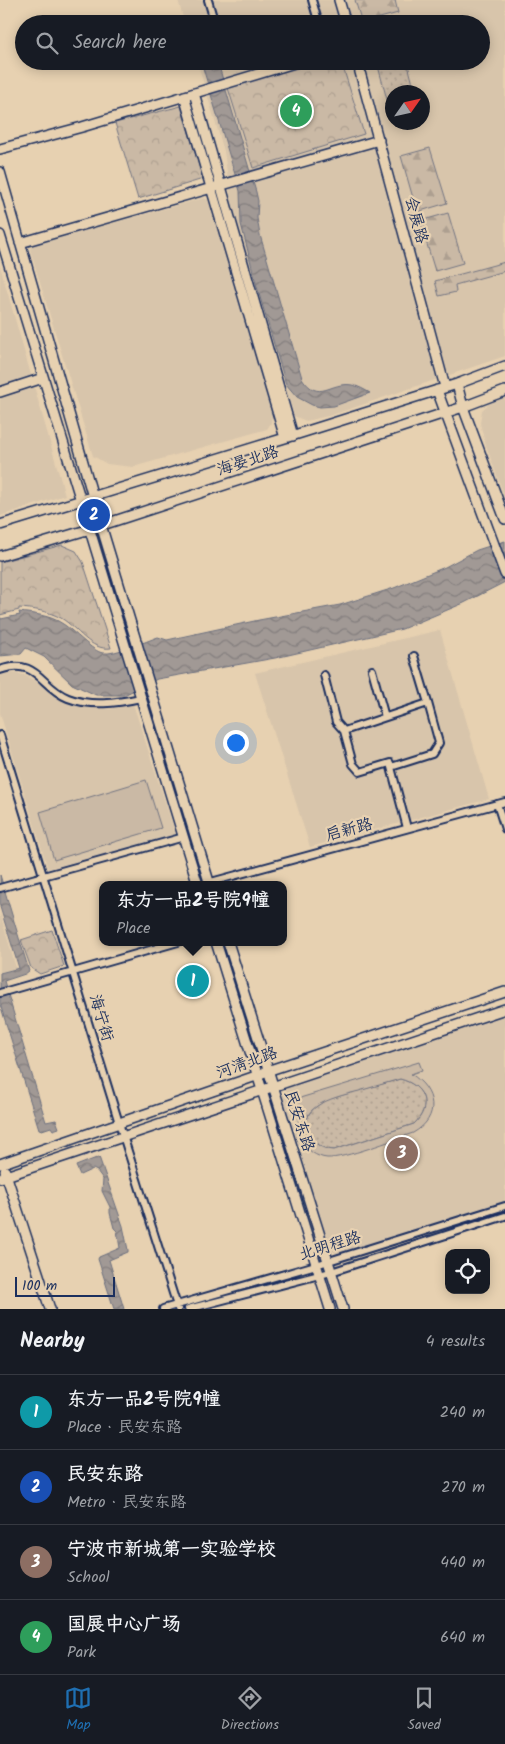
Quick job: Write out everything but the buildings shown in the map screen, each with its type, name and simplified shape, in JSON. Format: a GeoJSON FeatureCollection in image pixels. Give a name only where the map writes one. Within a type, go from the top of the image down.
{"type":"FeatureCollection","features":[{"type":"Feature","properties":{"kind":"main road"},"geometry":{"type":"LineString","coordinates":[[339,0],[343,15]]}},
{"type":"Feature","properties":{"kind":"main road"},"geometry":{"type":"LineString","coordinates":[[0,149],[271,70]]}},
{"type":"Feature","properties":{"kind":"main road","name":"会展路"},"geometry":{"type":"LineString","coordinates":[[360,70],[379,140],[441,389],[444,412],[505,574]]}},
{"type":"Feature","properties":{"kind":"main road"},"geometry":{"type":"LineString","coordinates":[[194,93],[216,187]]}},
{"type":"Feature","properties":{"kind":"main road"},"geometry":{"type":"LineString","coordinates":[[184,96],[216,187],[289,437]]}},
{"type":"Feature","properties":{"kind":"main road"},"geometry":{"type":"LineString","coordinates":[[20,243],[379,140]]}},
{"type":"Feature","properties":{"kind":"main road"},"geometry":{"type":"LineString","coordinates":[[0,172],[93,497],[209,881]]}},
{"type":"Feature","properties":{"kind":"main road"},"geometry":{"type":"LineString","coordinates":[[0,238],[198,881]]}},
{"type":"Feature","properties":{"kind":"main road","name":"海晏北路"},"geometry":{"type":"LineString","coordinates":[[0,525],[289,437],[441,389],[505,366]]}},
{"type":"Feature","properties":{"kind":"main road"},"geometry":{"type":"LineString","coordinates":[[0,392],[42,378]]}},
{"type":"Feature","properties":{"kind":"main road"},"geometry":{"type":"LineString","coordinates":[[456,384],[505,519]]}},
{"type":"Feature","properties":{"kind":"main road","name":"海晏北路"},"geometry":{"type":"LineString","coordinates":[[0,556],[90,529],[505,391]]}},
{"type":"Feature","properties":{"kind":"main road","name":"民安东路"},"geometry":{"type":"LineString","coordinates":[[217,946],[256,1076],[330,1309]]}},
{"type":"Feature","properties":{"kind":"main road","name":"民安东路"},"geometry":{"type":"LineString","coordinates":[[229,946],[343,1309]]}},
{"type":"Feature","properties":{"kind":"main road","name":"河清北路"},"geometry":{"type":"LineString","coordinates":[[1,1161],[505,992]]}},
{"type":"Feature","properties":{"kind":"main road","name":"河清北路"},"geometry":{"type":"LineString","coordinates":[[3,1177],[505,1009]]}},
{"type":"Feature","properties":{"kind":"main road"},"geometry":{"type":"LineString","coordinates":[[1,1161],[3,1177],[50,1309]]}},
{"type":"Feature","properties":{"kind":"street"},"geometry":{"type":"LineString","coordinates":[[208,0],[212,15]]}},
{"type":"Feature","properties":{"kind":"street"},"geometry":{"type":"LineString","coordinates":[[312,0],[316,15]]}},
{"type":"Feature","properties":{"kind":"street"},"geometry":{"type":"LineString","coordinates":[[391,767],[432,754],[439,743],[414,656]]}},
{"type":"Feature","properties":{"kind":"street"},"geometry":{"type":"LineString","coordinates":[[0,670],[11,666],[27,668],[38,674],[61,694],[80,701],[108,703],[141,698]]}},
{"type":"Feature","properties":{"kind":"street"},"geometry":{"type":"LineString","coordinates":[[372,670],[385,717]]}},
{"type":"Feature","properties":{"kind":"street"},"geometry":{"type":"LineString","coordinates":[[324,675],[336,722],[344,731],[353,764],[360,772],[390,763],[407,828]]}},
{"type":"Feature","properties":{"kind":"street"},"geometry":{"type":"LineString","coordinates":[[344,731],[428,703]]}},
{"type":"Feature","properties":{"kind":"street","name":"海宁街"},"geometry":{"type":"LineString","coordinates":[[0,735],[118,1123],[177,1307]]}},
{"type":"Feature","properties":{"kind":"street","name":"启新路"},"geometry":{"type":"LineString","coordinates":[[217,881],[505,802]]}},
{"type":"Feature","properties":{"kind":"street"},"geometry":{"type":"LineString","coordinates":[[497,804],[505,829]]}},
{"type":"Feature","properties":{"kind":"street"},"geometry":{"type":"LineString","coordinates":[[0,888],[184,837]]}},
{"type":"Feature","properties":{"kind":"street"},"geometry":{"type":"LineString","coordinates":[[0,993],[164,946]]}},
{"type":"Feature","properties":{"kind":"street","name":"北明程路"},"geometry":{"type":"LineString","coordinates":[[163,1309],[177,1307],[328,1262],[505,1206]]}},
{"type":"Feature","properties":{"kind":"street","name":"北明程路"},"geometry":{"type":"LineString","coordinates":[[188,1309],[331,1272],[505,1216]]}},
{"type":"Feature","properties":{"kind":"shaded area"},"geometry":{"type":"Polygon","coordinates":[[[178,0],[505,0],[505,356],[332,415],[306,421],[294,416],[232,207],[224,151],[200,70],[490,70],[490,15],[182,15],[178,0]]]}},
{"type":"Feature","properties":{"kind":"shaded area"},"geometry":{"type":"Polygon","coordinates":[[[204,198],[208,200],[272,414],[271,423],[267,429],[133,467],[107,464],[93,456],[30,250],[32,245],[204,198]]]}},
{"type":"Feature","properties":{"kind":"shaded area"},"geometry":{"type":"Polygon","coordinates":[[[0,266],[65,495],[0,516],[0,266]]]}},
{"type":"Feature","properties":{"kind":"shaded area"},"geometry":{"type":"Polygon","coordinates":[[[505,397],[505,498],[485,443],[480,423],[482,410],[489,404],[505,397]]]}},
{"type":"Feature","properties":{"kind":"shaded area"},"geometry":{"type":"Polygon","coordinates":[[[440,630],[489,799],[310,847],[255,673],[440,630]]]}},
{"type":"Feature","properties":{"kind":"shaded area"},"geometry":{"type":"Polygon","coordinates":[[[10,672],[24,675],[39,683],[52,695],[80,706],[110,709],[133,704],[176,835],[48,869],[0,713],[0,674],[10,672]]]}},
{"type":"Feature","properties":{"kind":"shaded area"},"geometry":{"type":"Polygon","coordinates":[[[0,913],[16,968],[0,973],[0,913]]]}},
{"type":"Feature","properties":{"kind":"shaded area"},"geometry":{"type":"Polygon","coordinates":[[[505,1015],[505,1202],[346,1253],[337,1253],[330,1250],[283,1103],[283,1094],[290,1085],[505,1015]]]}},
{"type":"Feature","properties":{"kind":"green space"},"geometry":{"type":"Polygon","coordinates":[[[355,0],[395,0],[398,13],[391,15],[360,15],[355,0]]]}},
{"type":"Feature","properties":{"kind":"green space"},"geometry":{"type":"Polygon","coordinates":[[[286,70],[344,70],[364,134],[253,168],[228,88],[286,70]]]}},
{"type":"Feature","properties":{"kind":"green space"},"geometry":{"type":"Polygon","coordinates":[[[379,70],[409,70],[413,85],[385,85],[385,92],[379,70]]]}},
{"type":"Feature","properties":{"kind":"green space"},"geometry":{"type":"Polygon","coordinates":[[[181,106],[203,179],[138,199],[115,123],[181,106]]]}},
{"type":"Feature","properties":{"kind":"green space"},"geometry":{"type":"Polygon","coordinates":[[[430,148],[447,203],[417,212],[401,156],[430,148]]]}},
{"type":"Feature","properties":{"kind":"green space"},"geometry":{"type":"Polygon","coordinates":[[[448,213],[463,263],[435,271],[420,221],[448,213]]]}},
{"type":"Feature","properties":{"kind":"green space"},"geometry":{"type":"Polygon","coordinates":[[[505,262],[505,271],[455,285],[456,292],[439,296],[435,281],[505,262]]]}},
{"type":"Feature","properties":{"kind":"green space"},"geometry":{"type":"Polygon","coordinates":[[[62,545],[76,551],[83,562],[111,648],[97,646],[84,638],[61,618],[46,612],[19,608],[19,610],[0,615],[0,562],[62,545]]]}},
{"type":"Feature","properties":{"kind":"green space"},"geometry":{"type":"Polygon","coordinates":[[[146,780],[161,828],[54,860],[40,812],[146,780]]]}},
{"type":"Feature","properties":{"kind":"green space"},"geometry":{"type":"Polygon","coordinates":[[[52,930],[64,966],[40,974],[31,968],[21,940],[52,930]]]}},
{"type":"Feature","properties":{"kind":"green space"},"geometry":{"type":"Polygon","coordinates":[[[419,1062],[422,1070],[411,1074],[426,1088],[432,1104],[428,1119],[422,1127],[413,1133],[356,1152],[335,1158],[327,1158],[316,1155],[302,1141],[298,1124],[304,1108],[293,1110],[290,1101],[419,1062]],[[400,1079],[331,1099],[321,1104],[313,1109],[308,1116],[306,1124],[311,1138],[319,1146],[334,1150],[414,1124],[420,1117],[424,1103],[420,1091],[408,1082],[400,1079]]]}},
{"type":"Feature","properties":{"kind":"green space"},"geometry":{"type":"Polygon","coordinates":[[[400,1079],[415,1086],[423,1097],[423,1110],[414,1124],[334,1150],[321,1148],[309,1135],[306,1122],[309,1114],[325,1100],[400,1079]]]}},
{"type":"Feature","properties":{"kind":"water"},"geometry":{"type":"Polygon","coordinates":[[[204,70],[220,70],[256,192],[260,235],[302,378],[308,386],[319,391],[337,386],[352,385],[370,393],[334,406],[320,407],[297,397],[286,384],[257,287],[241,224],[240,191],[204,70]]]}},
{"type":"Feature","properties":{"kind":"water"},"geometry":{"type":"Polygon","coordinates":[[[505,541],[505,582],[464,603],[402,629],[275,658],[157,679],[124,695],[96,695],[72,684],[44,657],[26,648],[21,654],[0,656],[0,617],[1,619],[20,615],[19,612],[42,615],[58,621],[99,652],[115,652],[158,637],[167,640],[340,605],[394,588],[445,567],[477,550],[505,541]]]}},
{"type":"Feature","properties":{"kind":"water"},"geometry":{"type":"Polygon","coordinates":[[[0,875],[29,971],[4,981],[46,1122],[56,1120],[59,1128],[53,1130],[51,1127],[39,1129],[0,1004],[0,973],[19,968],[0,907],[0,875]]]}},
{"type":"Feature","properties":{"kind":"water"},"geometry":{"type":"Polygon","coordinates":[[[99,1157],[123,1226],[128,1250],[128,1252],[109,1260],[124,1309],[114,1309],[98,1259],[120,1248],[110,1207],[102,1191],[103,1179],[93,1169],[80,1175],[76,1166],[99,1157]]]}},
{"type":"Feature","properties":{"kind":"place","name":"国展中心广场"},"geometry":{"type":"Point","coordinates":[296,111]}},
{"type":"Feature","properties":{"kind":"place","name":"民安东路"},"geometry":{"type":"Point","coordinates":[94,515]}},
{"type":"Feature","properties":{"kind":"place","name":"东方一品2号院9幢"},"geometry":{"type":"Point","coordinates":[193,981]}},
{"type":"Feature","properties":{"kind":"place","name":"宁波市新城第一实验学校"},"geometry":{"type":"Point","coordinates":[402,1153]}}]}
